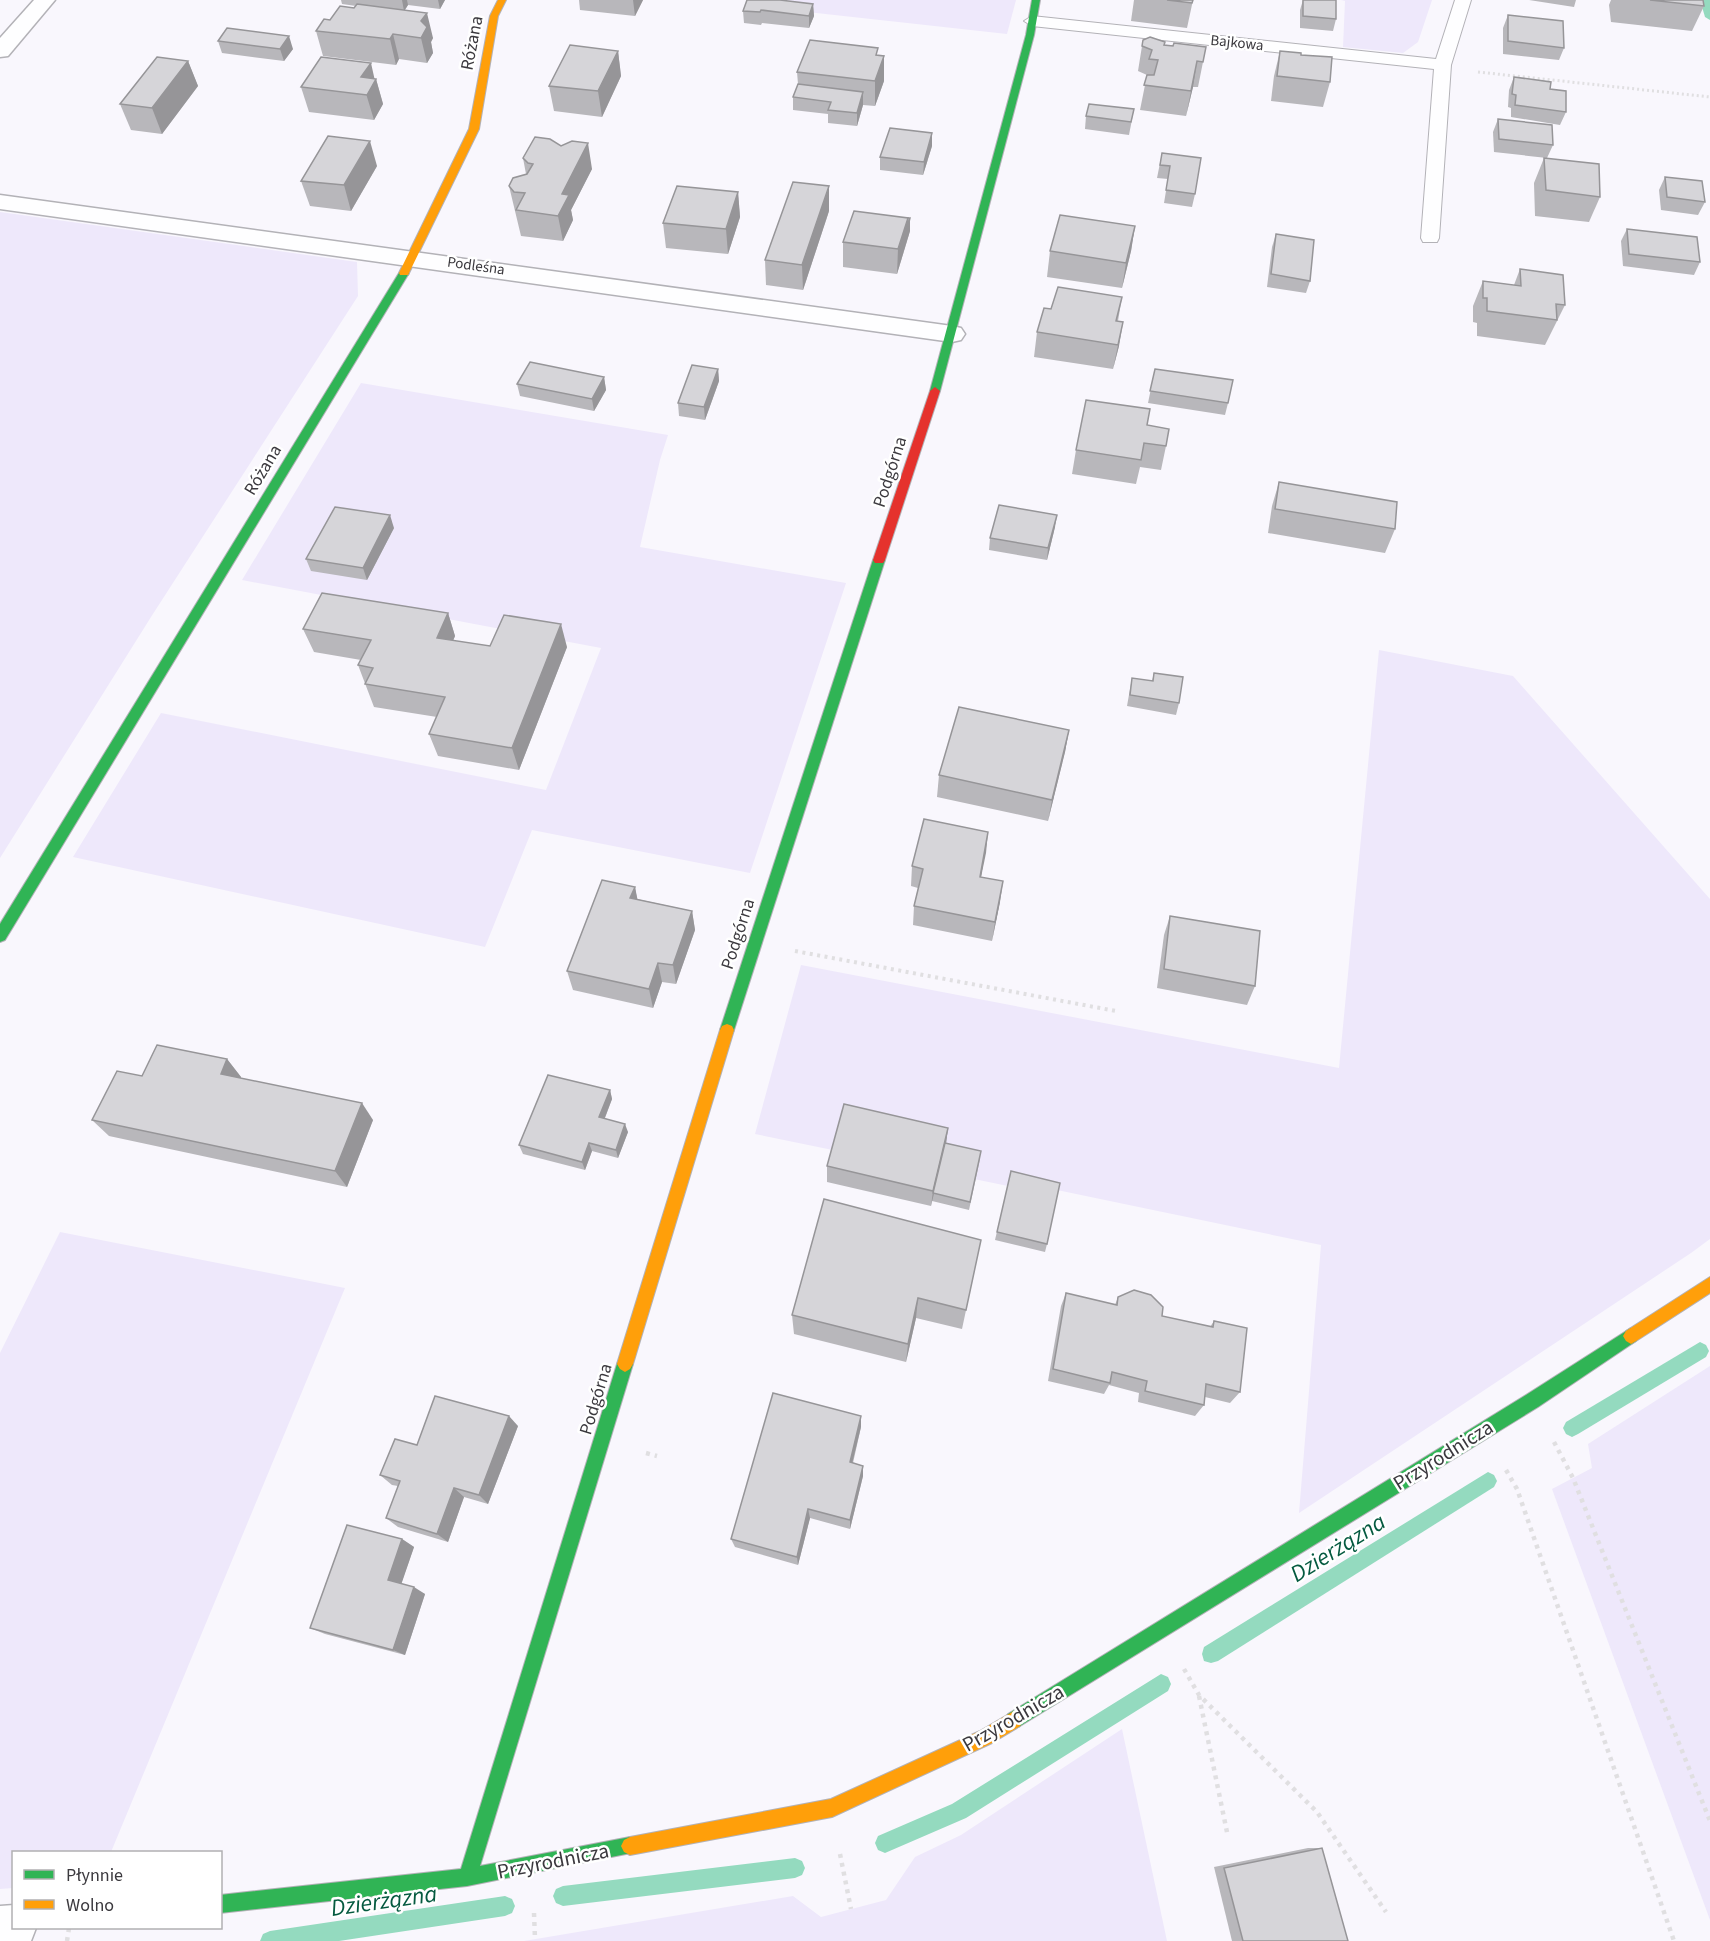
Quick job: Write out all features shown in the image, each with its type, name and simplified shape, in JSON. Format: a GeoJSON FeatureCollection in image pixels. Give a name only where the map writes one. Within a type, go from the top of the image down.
{"type":"FeatureCollection","features":[{"type":"Feature","properties":{"kind":"street"},"geometry":{"type":"LineString","coordinates":[[0,51],[45,0]]}},
{"type":"Feature","properties":{"kind":"street","name":"Różana"},"geometry":{"type":"LineString","coordinates":[[0,936],[414,257],[474,129],[494,16],[502,0]]}},
{"type":"Feature","properties":{"kind":"street","name":"Podgórna"},"geometry":{"type":"LineString","coordinates":[[466,1877],[754,943],[952,334],[1030,35],[1036,0]]}},
{"type":"Feature","properties":{"kind":"street","name":"Podleśna"},"geometry":{"type":"LineString","coordinates":[[0,202],[414,257],[952,334]]}},
{"type":"Feature","properties":{"kind":"street","name":"Przyrodnicza"},"geometry":{"type":"LineString","coordinates":[[222,1904],[466,1877],[832,1808],[986,1737],[1532,1401],[1710,1284]]}},
{"type":"Feature","properties":{"kind":"lane"},"geometry":{"type":"LineString","coordinates":[[1430,238],[1443,66],[1463,0]]}},
{"type":"Feature","properties":{"kind":"lane","name":"Bajkowa"},"geometry":{"type":"LineString","coordinates":[[1032,21],[1443,66]]}},
{"type":"Feature","properties":{"kind":"path"},"geometry":{"type":"LineString","coordinates":[[1443,66],[1710,98]]}},
{"type":"Feature","properties":{"kind":"path"},"geometry":{"type":"LineString","coordinates":[[754,943],[1116,1011]]}},
{"type":"Feature","properties":{"kind":"path"},"geometry":{"type":"LineString","coordinates":[[1532,1401],[1573,1478],[1710,1821]]}},
{"type":"Feature","properties":{"kind":"path"},"geometry":{"type":"LineString","coordinates":[[1483,1430],[1516,1489],[1674,1941]]}},
{"type":"Feature","properties":{"kind":"path"},"geometry":{"type":"LineString","coordinates":[[1162,1629],[1199,1695],[1317,1812],[1386,1912]]}},
{"type":"Feature","properties":{"kind":"path"},"geometry":{"type":"LineString","coordinates":[[1199,1695],[1228,1837]]}},
{"type":"Feature","properties":{"kind":"shaded area"},"geometry":{"type":"Polygon","coordinates":[[[774,0],[1016,0],[1007,34],[771,8],[774,0]]]}},
{"type":"Feature","properties":{"kind":"shaded area"},"geometry":{"type":"Polygon","coordinates":[[[1341,0],[1432,0],[1418,42],[1403,53],[1343,47],[1345,1],[1341,0]]]}},
{"type":"Feature","properties":{"kind":"shaded area"},"geometry":{"type":"Polygon","coordinates":[[[0,212],[357,262],[358,296],[151,617],[0,858],[0,212]]]}},
{"type":"Feature","properties":{"kind":"shaded area"},"geometry":{"type":"Polygon","coordinates":[[[361,383],[668,435],[640,547],[846,583],[750,873],[532,830],[485,947],[73,857],[161,713],[546,790],[601,648],[242,580],[361,383]]]}},
{"type":"Feature","properties":{"kind":"shaded area"},"geometry":{"type":"Polygon","coordinates":[[[1379,650],[1513,676],[1710,899],[1710,1239],[1299,1513],[1321,1245],[1057,1190],[1008,1186],[755,1134],[801,965],[1339,1068],[1379,650]]]}},
{"type":"Feature","properties":{"kind":"shaded area"},"geometry":{"type":"Polygon","coordinates":[[[60,1232],[345,1288],[111,1851],[12,1851],[12,1888],[0,1889],[0,1353],[60,1232]]]}},
{"type":"Feature","properties":{"kind":"shaded area"},"geometry":{"type":"Polygon","coordinates":[[[1710,1366],[1710,1920],[1552,1489],[1592,1468],[1588,1444],[1710,1366]]]}},
{"type":"Feature","properties":{"kind":"shaded area"},"geometry":{"type":"Polygon","coordinates":[[[1122,1729],[1167,1941],[524,1941],[793,1896],[821,1917],[886,1900],[915,1857],[961,1835],[1122,1729]]]}},
{"type":"Feature","properties":{"kind":"building"},"geometry":{"type":"Polygon","coordinates":[[[747,0],[780,0],[813,4],[809,16],[761,10],[760,12],[743,11],[747,0]]]}},
{"type":"Feature","properties":{"kind":"building"},"geometry":{"type":"Polygon","coordinates":[[[1167,0],[1193,0],[1192,3],[1167,0]]]}},
{"type":"Feature","properties":{"kind":"building"},"geometry":{"type":"Polygon","coordinates":[[[1303,0],[1336,0],[1336,19],[1303,16],[1303,0]]]}},
{"type":"Feature","properties":{"kind":"building"},"geometry":{"type":"Polygon","coordinates":[[[1650,0],[1703,0],[1704,6],[1650,0]]]}},
{"type":"Feature","properties":{"kind":"building"},"geometry":{"type":"Polygon","coordinates":[[[357,4],[427,13],[421,21],[427,27],[421,38],[393,34],[390,39],[316,31],[324,19],[330,20],[340,6],[354,8],[357,4]]]}},
{"type":"Feature","properties":{"kind":"building"},"geometry":{"type":"Polygon","coordinates":[[[1508,15],[1563,21],[1564,48],[1508,41],[1508,15]]]}},
{"type":"Feature","properties":{"kind":"building"},"geometry":{"type":"Polygon","coordinates":[[[227,28],[289,36],[280,49],[218,41],[227,28]]]}},
{"type":"Feature","properties":{"kind":"building"},"geometry":{"type":"Polygon","coordinates":[[[1150,37],[1165,42],[1164,45],[1173,46],[1174,43],[1206,47],[1203,62],[1197,61],[1191,91],[1144,85],[1147,75],[1154,75],[1158,60],[1149,59],[1152,50],[1142,46],[1143,40],[1150,37]]]}},
{"type":"Feature","properties":{"kind":"building"},"geometry":{"type":"Polygon","coordinates":[[[810,40],[878,48],[876,55],[884,56],[875,81],[797,72],[810,40]]]}},
{"type":"Feature","properties":{"kind":"building"},"geometry":{"type":"Polygon","coordinates":[[[570,45],[618,51],[598,91],[549,86],[570,45]]]}},
{"type":"Feature","properties":{"kind":"building"},"geometry":{"type":"Polygon","coordinates":[[[1280,51],[1332,57],[1330,82],[1277,76],[1280,51]]]}},
{"type":"Feature","properties":{"kind":"building"},"geometry":{"type":"Polygon","coordinates":[[[157,57],[188,61],[152,108],[120,104],[157,57]]]}},
{"type":"Feature","properties":{"kind":"building"},"geometry":{"type":"Polygon","coordinates":[[[321,57],[371,63],[361,77],[376,79],[367,95],[301,87],[321,57]]]}},
{"type":"Feature","properties":{"kind":"building"},"geometry":{"type":"Polygon","coordinates":[[[1514,77],[1551,82],[1550,89],[1566,91],[1566,112],[1515,105],[1516,95],[1512,94],[1514,77]]]}},
{"type":"Feature","properties":{"kind":"building"},"geometry":{"type":"Polygon","coordinates":[[[798,84],[863,92],[857,113],[828,110],[831,102],[793,97],[798,84]]]}},
{"type":"Feature","properties":{"kind":"building"},"geometry":{"type":"Polygon","coordinates":[[[1089,104],[1134,109],[1131,122],[1086,116],[1089,104]]]}},
{"type":"Feature","properties":{"kind":"building"},"geometry":{"type":"Polygon","coordinates":[[[1498,119],[1552,125],[1553,145],[1499,139],[1498,119]]]}},
{"type":"Feature","properties":{"kind":"building"},"geometry":{"type":"Polygon","coordinates":[[[890,128],[932,133],[924,162],[880,157],[890,128]]]}},
{"type":"Feature","properties":{"kind":"building"},"geometry":{"type":"Polygon","coordinates":[[[328,136],[370,141],[344,185],[301,181],[328,136]]]}},
{"type":"Feature","properties":{"kind":"building"},"geometry":{"type":"Polygon","coordinates":[[[535,137],[550,139],[561,146],[572,141],[588,143],[562,194],[569,195],[558,216],[516,210],[525,193],[514,192],[509,186],[513,178],[527,174],[533,164],[523,158],[535,137]]]}},
{"type":"Feature","properties":{"kind":"building"},"geometry":{"type":"Polygon","coordinates":[[[1162,153],[1201,158],[1195,194],[1166,190],[1170,166],[1160,165],[1162,153]]]}},
{"type":"Feature","properties":{"kind":"building"},"geometry":{"type":"Polygon","coordinates":[[[1544,158],[1599,164],[1600,197],[1546,190],[1544,158]]]}},
{"type":"Feature","properties":{"kind":"building"},"geometry":{"type":"Polygon","coordinates":[[[1665,177],[1702,181],[1705,202],[1667,197],[1665,177]]]}},
{"type":"Feature","properties":{"kind":"building"},"geometry":{"type":"Polygon","coordinates":[[[793,182],[829,186],[802,265],[765,260],[793,182]]]}},
{"type":"Feature","properties":{"kind":"building"},"geometry":{"type":"Polygon","coordinates":[[[677,186],[738,192],[726,229],[663,223],[677,186]]]}},
{"type":"Feature","properties":{"kind":"building"},"geometry":{"type":"Polygon","coordinates":[[[854,211],[908,218],[898,249],[843,242],[854,211]]]}},
{"type":"Feature","properties":{"kind":"building"},"geometry":{"type":"Polygon","coordinates":[[[1060,215],[1135,226],[1126,263],[1050,251],[1060,215]]]}},
{"type":"Feature","properties":{"kind":"building"},"geometry":{"type":"Polygon","coordinates":[[[1627,229],[1697,237],[1700,262],[1629,254],[1627,229]]]}},
{"type":"Feature","properties":{"kind":"building"},"geometry":{"type":"Polygon","coordinates":[[[1276,234],[1314,240],[1310,281],[1271,274],[1276,234]]]}},
{"type":"Feature","properties":{"kind":"building"},"geometry":{"type":"Polygon","coordinates":[[[1520,269],[1563,275],[1565,305],[1556,304],[1557,320],[1487,311],[1487,298],[1483,298],[1483,281],[1521,286],[1520,269]]]}},
{"type":"Feature","properties":{"kind":"building"},"geometry":{"type":"Polygon","coordinates":[[[1058,287],[1122,297],[1116,321],[1123,322],[1118,345],[1037,332],[1044,308],[1051,309],[1058,287]]]}},
{"type":"Feature","properties":{"kind":"building"},"geometry":{"type":"Polygon","coordinates":[[[530,362],[604,377],[592,399],[517,384],[530,362]]]}},
{"type":"Feature","properties":{"kind":"building"},"geometry":{"type":"Polygon","coordinates":[[[692,365],[718,369],[704,407],[678,403],[692,365]]]}},
{"type":"Feature","properties":{"kind":"building"},"geometry":{"type":"Polygon","coordinates":[[[1155,369],[1233,380],[1228,403],[1150,391],[1155,369]]]}},
{"type":"Feature","properties":{"kind":"building"},"geometry":{"type":"Polygon","coordinates":[[[1086,400],[1150,409],[1147,425],[1169,429],[1166,446],[1144,443],[1141,460],[1076,450],[1086,400]]]}},
{"type":"Feature","properties":{"kind":"building"},"geometry":{"type":"Polygon","coordinates":[[[1279,482],[1397,502],[1395,529],[1275,509],[1279,482]]]}},
{"type":"Feature","properties":{"kind":"building"},"geometry":{"type":"Polygon","coordinates":[[[999,505],[1057,515],[1048,548],[990,538],[999,505]]]}},
{"type":"Feature","properties":{"kind":"building"},"geometry":{"type":"Polygon","coordinates":[[[335,507],[390,515],[363,568],[306,559],[335,507]]]}},
{"type":"Feature","properties":{"kind":"building"},"geometry":{"type":"Polygon","coordinates":[[[322,593],[448,613],[437,638],[490,646],[504,615],[561,624],[512,748],[429,734],[445,697],[365,684],[373,668],[358,665],[371,640],[303,629],[322,593]]]}},
{"type":"Feature","properties":{"kind":"building"},"geometry":{"type":"Polygon","coordinates":[[[1154,673],[1183,677],[1179,703],[1130,695],[1132,678],[1153,681],[1154,673]]]}},
{"type":"Feature","properties":{"kind":"building"},"geometry":{"type":"Polygon","coordinates":[[[959,707],[1069,730],[1052,800],[939,775],[959,707]]]}},
{"type":"Feature","properties":{"kind":"building"},"geometry":{"type":"Polygon","coordinates":[[[924,819],[988,832],[980,877],[1003,881],[995,922],[914,906],[923,869],[912,866],[924,819]]]}},
{"type":"Feature","properties":{"kind":"building"},"geometry":{"type":"Polygon","coordinates":[[[602,880],[635,887],[630,898],[692,911],[673,965],[658,963],[649,989],[567,971],[602,880]]]}},
{"type":"Feature","properties":{"kind":"building"},"geometry":{"type":"Polygon","coordinates":[[[1170,916],[1260,931],[1255,986],[1164,969],[1170,916]]]}},
{"type":"Feature","properties":{"kind":"building"},"geometry":{"type":"Polygon","coordinates":[[[157,1045],[227,1059],[221,1074],[362,1103],[335,1171],[92,1120],[117,1071],[142,1076],[157,1045]]]}},
{"type":"Feature","properties":{"kind":"building"},"geometry":{"type":"Polygon","coordinates":[[[548,1075],[610,1090],[599,1117],[625,1124],[616,1150],[589,1143],[582,1162],[519,1145],[548,1075]]]}},
{"type":"Feature","properties":{"kind":"building"},"geometry":{"type":"Polygon","coordinates":[[[844,1104],[948,1128],[933,1191],[827,1166],[844,1104]]]}},
{"type":"Feature","properties":{"kind":"building"},"geometry":{"type":"Polygon","coordinates":[[[945,1143],[981,1151],[970,1202],[933,1193],[945,1143]]]}},
{"type":"Feature","properties":{"kind":"building"},"geometry":{"type":"Polygon","coordinates":[[[1011,1171],[1060,1183],[1047,1244],[997,1232],[1011,1171]]]}},
{"type":"Feature","properties":{"kind":"building"},"geometry":{"type":"Polygon","coordinates":[[[824,1199],[981,1240],[966,1310],[918,1298],[908,1344],[792,1315],[824,1199]]]}},
{"type":"Feature","properties":{"kind":"building"},"geometry":{"type":"Polygon","coordinates":[[[1134,1290],[1151,1295],[1163,1307],[1162,1316],[1213,1327],[1214,1321],[1247,1328],[1240,1392],[1206,1384],[1204,1405],[1145,1391],[1147,1381],[1112,1372],[1110,1383],[1053,1369],[1066,1293],[1117,1305],[1118,1297],[1134,1290]]]}},
{"type":"Feature","properties":{"kind":"building"},"geometry":{"type":"Polygon","coordinates":[[[773,1393],[861,1416],[850,1462],[863,1466],[850,1520],[808,1509],[797,1557],[731,1539],[773,1393]]]}},
{"type":"Feature","properties":{"kind":"building"},"geometry":{"type":"Polygon","coordinates":[[[435,1396],[509,1416],[479,1495],[454,1488],[437,1534],[386,1518],[400,1481],[380,1475],[395,1439],[417,1445],[435,1396]]]}},
{"type":"Feature","properties":{"kind":"building"},"geometry":{"type":"Polygon","coordinates":[[[347,1525],[402,1539],[388,1580],[414,1587],[393,1650],[310,1628],[347,1525]]]}},
{"type":"Feature","properties":{"kind":"building"},"geometry":{"type":"Polygon","coordinates":[[[1322,1848],[1348,1941],[1243,1941],[1224,1868],[1322,1848]]]}},
{"type":"Feature","properties":{"kind":"waterway"},"geometry":{"type":"LineString","coordinates":[[1705,0],[1710,17]]}},
{"type":"Feature","properties":{"kind":"waterway","name":"Dzierżązna"},"geometry":{"type":"LineString","coordinates":[[1572,1428],[1700,1351]]}},
{"type":"Feature","properties":{"kind":"waterway","name":"Dzierżązna"},"geometry":{"type":"LineString","coordinates":[[1211,1654],[1488,1481]]}},
{"type":"Feature","properties":{"kind":"waterway","name":"Dzierżązna"},"geometry":{"type":"LineString","coordinates":[[885,1843],[959,1811],[1161,1684]]}},
{"type":"Feature","properties":{"kind":"waterway","name":"Dzierżązna"},"geometry":{"type":"LineString","coordinates":[[563,1896],[795,1868]]}},
{"type":"Feature","properties":{"kind":"waterway","name":"Dzierżązna"},"geometry":{"type":"LineString","coordinates":[[270,1941],[505,1906]]}},
{"type":"Feature","properties":{"kind":"traffic: fast"},"geometry":{"type":"LineString","coordinates":[[935,391],[1030,35],[1036,0]]}},
{"type":"Feature","properties":{"kind":"traffic: fast"},"geometry":{"type":"LineString","coordinates":[[0,936],[404,273]]}},
{"type":"Feature","properties":{"kind":"traffic: fast"},"geometry":{"type":"LineString","coordinates":[[727,1030],[879,560]]}},
{"type":"Feature","properties":{"kind":"traffic: fast"},"geometry":{"type":"LineString","coordinates":[[1014,1720],[1532,1401],[1631,1336]]}},
{"type":"Feature","properties":{"kind":"traffic: fast"},"geometry":{"type":"LineString","coordinates":[[467,1877],[625,1364]]}},
{"type":"Feature","properties":{"kind":"traffic: fast"},"geometry":{"type":"LineString","coordinates":[[222,1904],[467,1877],[630,1846]]}},
{"type":"Feature","properties":{"kind":"traffic: slow"},"geometry":{"type":"LineString","coordinates":[[404,273],[474,129],[494,16],[502,0]]}},
{"type":"Feature","properties":{"kind":"traffic: slow"},"geometry":{"type":"LineString","coordinates":[[625,1364],[727,1030]]}},
{"type":"Feature","properties":{"kind":"traffic: slow"},"geometry":{"type":"LineString","coordinates":[[1631,1336],[1710,1284]]}},
{"type":"Feature","properties":{"kind":"traffic: slow"},"geometry":{"type":"LineString","coordinates":[[630,1846],[832,1808],[986,1737],[1014,1720]]}},
{"type":"Feature","properties":{"kind":"traffic: jam"},"geometry":{"type":"LineString","coordinates":[[879,560],[935,391]]}}]}
